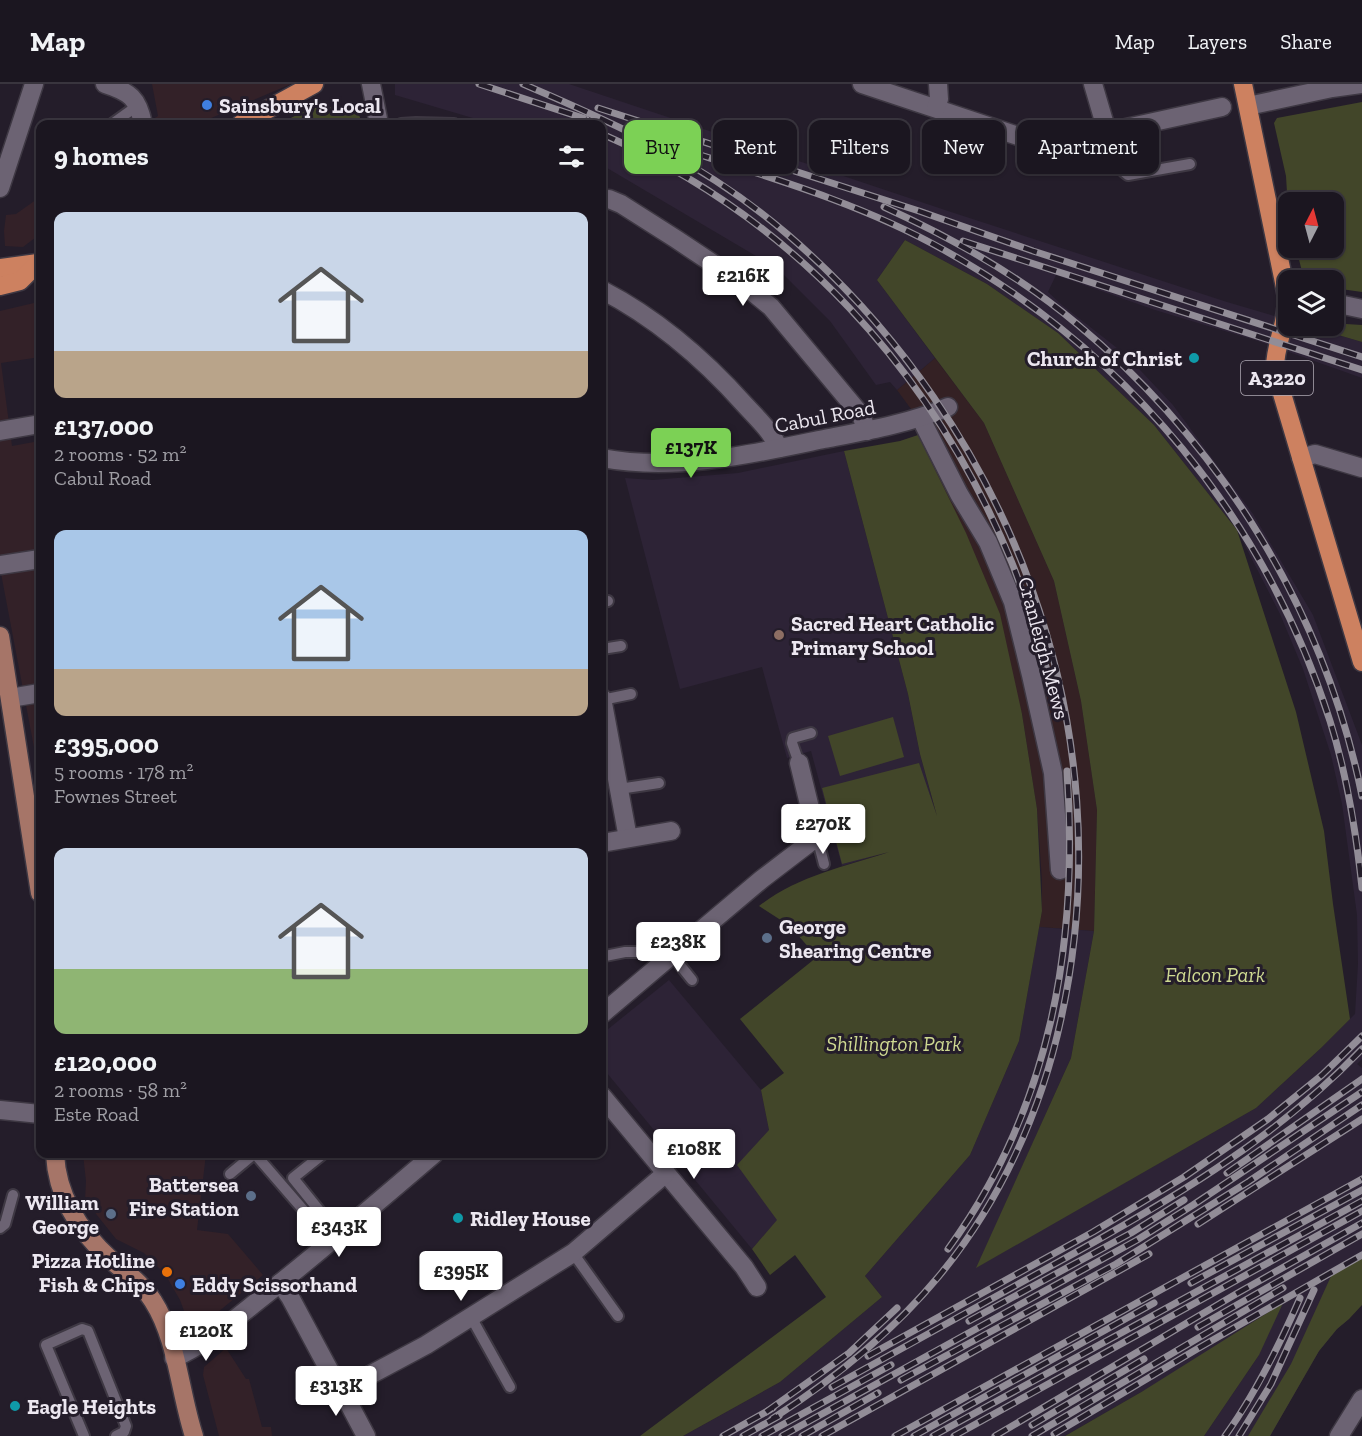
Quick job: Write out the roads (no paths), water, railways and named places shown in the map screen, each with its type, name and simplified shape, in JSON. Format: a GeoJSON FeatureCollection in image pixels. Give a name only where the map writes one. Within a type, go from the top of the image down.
{"type":"FeatureCollection","features":[{"type":"Feature","properties":{"kind":"highway"},"geometry":{"type":"LineString","coordinates":[[248,120],[314,84]]}},
{"type":"Feature","properties":{"kind":"highway","name":"A3220"},"geometry":{"type":"LineString","coordinates":[[1246,97],[1282,270]]}},
{"type":"Feature","properties":{"kind":"highway"},"geometry":{"type":"LineString","coordinates":[[0,268],[36,262]]}},
{"type":"Feature","properties":{"kind":"highway"},"geometry":{"type":"LineString","coordinates":[[0,286],[20,281],[36,265]]}},
{"type":"Feature","properties":{"kind":"highway","name":"A3220"},"geometry":{"type":"LineString","coordinates":[[1281,336],[1275,357],[1275,370],[1362,662]]}},
{"type":"Feature","properties":{"kind":"main road"},"geometry":{"type":"LineString","coordinates":[[0,636],[36,850]]}},
{"type":"Feature","properties":{"kind":"main road"},"geometry":{"type":"LineString","coordinates":[[55,1158],[63,1197],[78,1224],[111,1260],[145,1288],[153,1300],[167,1330],[194,1436]]}},
{"type":"Feature","properties":{"kind":"street"},"geometry":{"type":"LineString","coordinates":[[0,188],[34,84]]}},
{"type":"Feature","properties":{"kind":"street"},"geometry":{"type":"LineString","coordinates":[[105,84],[124,90],[133,98],[142,120]]}},
{"type":"Feature","properties":{"kind":"street"},"geometry":{"type":"LineString","coordinates":[[370,84],[377,120]]}},
{"type":"Feature","properties":{"kind":"street"},"geometry":{"type":"LineString","coordinates":[[862,84],[1017,135]]}},
{"type":"Feature","properties":{"kind":"street"},"geometry":{"type":"LineString","coordinates":[[936,108],[939,99],[938,84]]}},
{"type":"Feature","properties":{"kind":"street"},"geometry":{"type":"LineString","coordinates":[[1093,84],[1102,120]]}},
{"type":"Feature","properties":{"kind":"street"},"geometry":{"type":"LineString","coordinates":[[1246,97],[1362,84]]}},
{"type":"Feature","properties":{"kind":"street"},"geometry":{"type":"LineString","coordinates":[[1159,121],[1222,107]]}},
{"type":"Feature","properties":{"kind":"street"},"geometry":{"type":"LineString","coordinates":[[609,199],[621,204],[685,245],[739,281],[771,307],[861,416],[867,431]]}},
{"type":"Feature","properties":{"kind":"street"},"geometry":{"type":"LineString","coordinates":[[606,292],[648,316],[691,352],[729,387],[770,431],[779,448]]}},
{"type":"Feature","properties":{"kind":"street"},"geometry":{"type":"LineString","coordinates":[[1344,305],[1362,309]]}},
{"type":"Feature","properties":{"kind":"street","name":"Cabul Road"},"geometry":{"type":"LineString","coordinates":[[606,458],[646,463],[714,459],[867,431],[921,419],[948,407]]}},
{"type":"Feature","properties":{"kind":"street","name":"Cranleigh Mews"},"geometry":{"type":"LineString","coordinates":[[921,419],[959,494],[988,542],[1013,602],[1053,773],[1060,870]]}},
{"type":"Feature","properties":{"kind":"street"},"geometry":{"type":"LineString","coordinates":[[0,431],[36,425]]}},
{"type":"Feature","properties":{"kind":"street"},"geometry":{"type":"LineString","coordinates":[[1301,458],[1316,454],[1362,468]]}},
{"type":"Feature","properties":{"kind":"street"},"geometry":{"type":"LineString","coordinates":[[0,565],[36,560]]}},
{"type":"Feature","properties":{"kind":"street"},"geometry":{"type":"LineString","coordinates":[[10,698],[36,694]]}},
{"type":"Feature","properties":{"kind":"street"},"geometry":{"type":"LineString","coordinates":[[606,721],[628,838]]}},
{"type":"Feature","properties":{"kind":"street"},"geometry":{"type":"LineString","coordinates":[[606,1011],[817,837],[799,763]]}},
{"type":"Feature","properties":{"kind":"street"},"geometry":{"type":"LineString","coordinates":[[606,842],[671,831]]}},
{"type":"Feature","properties":{"kind":"street"},"geometry":{"type":"LineString","coordinates":[[606,1101],[732,1252],[757,1287]]}},
{"type":"Feature","properties":{"kind":"street"},"geometry":{"type":"LineString","coordinates":[[0,1110],[36,1114]]}},
{"type":"Feature","properties":{"kind":"street"},"geometry":{"type":"LineString","coordinates":[[174,1358],[203,1342],[280,1283],[429,1158]]}},
{"type":"Feature","properties":{"kind":"street"},"geometry":{"type":"LineString","coordinates":[[280,1283],[287,1290],[335,1381],[345,1384],[355,1383],[426,1345],[573,1253],[665,1174]]}},
{"type":"Feature","properties":{"kind":"street"},"geometry":{"type":"LineString","coordinates":[[345,1384],[348,1402],[366,1436]]}},
{"type":"Feature","properties":{"kind":"street"},"geometry":{"type":"LineString","coordinates":[[1339,1436],[1362,1399]]}},
{"type":"Feature","properties":{"kind":"lane"},"geometry":{"type":"LineString","coordinates":[[1222,107],[1246,97]]}},
{"type":"Feature","properties":{"kind":"lane"},"geometry":{"type":"LineString","coordinates":[[118,120],[137,106]]}},
{"type":"Feature","properties":{"kind":"lane"},"geometry":{"type":"LineString","coordinates":[[1159,170],[1190,164]]}},
{"type":"Feature","properties":{"kind":"lane"},"geometry":{"type":"LineString","coordinates":[[606,648],[621,646]]}},
{"type":"Feature","properties":{"kind":"lane"},"geometry":{"type":"LineString","coordinates":[[606,699],[631,694]]}},
{"type":"Feature","properties":{"kind":"lane"},"geometry":{"type":"LineString","coordinates":[[799,763],[792,738],[811,733]]}},
{"type":"Feature","properties":{"kind":"lane"},"geometry":{"type":"LineString","coordinates":[[619,789],[659,783]]}},
{"type":"Feature","properties":{"kind":"lane"},"geometry":{"type":"LineString","coordinates":[[817,837],[824,864]]}},
{"type":"Feature","properties":{"kind":"lane"},"geometry":{"type":"LineString","coordinates":[[606,956],[625,952],[652,952],[667,959],[692,980]]}},
{"type":"Feature","properties":{"kind":"lane"},"geometry":{"type":"LineString","coordinates":[[230,1174],[249,1158]]}},
{"type":"Feature","properties":{"kind":"lane"},"geometry":{"type":"LineString","coordinates":[[258,1158],[335,1239]]}},
{"type":"Feature","properties":{"kind":"lane"},"geometry":{"type":"LineString","coordinates":[[318,1158],[293,1178],[335,1239]]}},
{"type":"Feature","properties":{"kind":"lane"},"geometry":{"type":"LineString","coordinates":[[0,1228],[5,1224],[13,1195]]}},
{"type":"Feature","properties":{"kind":"lane"},"geometry":{"type":"LineString","coordinates":[[573,1253],[618,1316]]}},
{"type":"Feature","properties":{"kind":"lane"},"geometry":{"type":"LineString","coordinates":[[471,1317],[510,1387]]}},
{"type":"Feature","properties":{"kind":"lane"},"geometry":{"type":"LineString","coordinates":[[84,1436],[46,1345],[82,1329],[88,1331],[126,1426],[124,1432],[116,1436]]}},
{"type":"Feature","properties":{"kind":"railway"},"geometry":{"type":"LineString","coordinates":[[479,84],[586,119]]}},
{"type":"Feature","properties":{"kind":"railway"},"geometry":{"type":"LineString","coordinates":[[523,84],[605,120]]}},
{"type":"Feature","properties":{"kind":"railway"},"geometry":{"type":"LineString","coordinates":[[598,108],[1362,357]]}},
{"type":"Feature","properties":{"kind":"railway"},"geometry":{"type":"LineString","coordinates":[[606,121],[661,148],[726,187],[787,234],[866,311],[933,397],[989,490],[1032,589],[1061,693],[1077,801],[1077,910],[1061,1019],[1042,1088],[1015,1155],[981,1218],[961,1248],[921,1297],[861,1354],[818,1388],[772,1419]]}},
{"type":"Feature","properties":{"kind":"railway"},"geometry":{"type":"LineString","coordinates":[[606,136],[671,168],[736,209],[795,256],[849,308],[898,365],[941,427],[980,493],[1012,563],[1050,680]]}},
{"type":"Feature","properties":{"kind":"railway"},"geometry":{"type":"LineString","coordinates":[[701,155],[844,204],[912,233],[944,250],[1011,292],[1073,339],[1131,391],[1182,449],[1229,511],[1269,577],[1303,647],[1330,721],[1341,762],[1354,824],[1362,888]]}},
{"type":"Feature","properties":{"kind":"railway"},"geometry":{"type":"LineString","coordinates":[[884,207],[984,259],[1032,290],[1077,324],[1129,371],[1177,422],[1221,478],[1260,536],[1294,597],[1322,662],[1345,728],[1362,796]]}},
{"type":"Feature","properties":{"kind":"railway"},"geometry":{"type":"LineString","coordinates":[[963,241],[1362,370]]}},
{"type":"Feature","properties":{"kind":"railway"},"geometry":{"type":"LineString","coordinates":[[948,1249],[983,1195],[1012,1139],[1034,1081],[1051,1022],[1062,961],[1068,898],[1070,835],[1067,771]]}},
{"type":"Feature","properties":{"kind":"railway"},"geometry":{"type":"LineString","coordinates":[[868,1356],[1093,1232],[1184,1177],[1268,1119],[1322,1075],[1362,1036]]}},
{"type":"Feature","properties":{"kind":"railway"},"geometry":{"type":"LineString","coordinates":[[832,1387],[1093,1243],[1215,1170],[1291,1114],[1328,1083],[1362,1049]]}},
{"type":"Feature","properties":{"kind":"railway"},"geometry":{"type":"LineString","coordinates":[[1227,1173],[1362,1079]]}},
{"type":"Feature","properties":{"kind":"railway"},"geometry":{"type":"LineString","coordinates":[[782,1436],[1137,1240],[1362,1092]]}},
{"type":"Feature","properties":{"kind":"railway"},"geometry":{"type":"LineString","coordinates":[[901,1380],[1116,1264],[1248,1182],[1362,1105]]}},
{"type":"Feature","properties":{"kind":"railway"},"geometry":{"type":"LineString","coordinates":[[1198,1224],[1362,1119]]}},
{"type":"Feature","properties":{"kind":"railway"},"geometry":{"type":"LineString","coordinates":[[895,1436],[1362,1179]]}},
{"type":"Feature","properties":{"kind":"railway"},"geometry":{"type":"LineString","coordinates":[[1191,1283],[1362,1190]]}},
{"type":"Feature","properties":{"kind":"railway"},"geometry":{"type":"LineString","coordinates":[[969,1321],[1131,1233],[1184,1200]]}},
{"type":"Feature","properties":{"kind":"railway"},"geometry":{"type":"LineString","coordinates":[[933,1436],[1362,1201]]}},
{"type":"Feature","properties":{"kind":"railway"},"geometry":{"type":"LineString","coordinates":[[954,1436],[1362,1211]]}},
{"type":"Feature","properties":{"kind":"railway"},"geometry":{"type":"LineString","coordinates":[[995,1436],[1236,1294],[1362,1223]]}},
{"type":"Feature","properties":{"kind":"railway"},"geometry":{"type":"LineString","coordinates":[[1198,1327],[1362,1234]]}},
{"type":"Feature","properties":{"kind":"railway"},"geometry":{"type":"LineString","coordinates":[[822,1436],[1149,1254]]}},
{"type":"Feature","properties":{"kind":"railway"},"geometry":{"type":"LineString","coordinates":[[1054,1434],[1362,1255]]}},
{"type":"Feature","properties":{"kind":"railway"},"geometry":{"type":"LineString","coordinates":[[1032,1436],[1283,1288]]}},
{"type":"Feature","properties":{"kind":"railway"},"geometry":{"type":"LineString","coordinates":[[1239,1436],[1271,1384],[1314,1290]]}},
{"type":"Feature","properties":{"kind":"railway"},"geometry":{"type":"LineString","coordinates":[[1225,1436],[1266,1369],[1300,1298]]}},
{"type":"Feature","properties":{"kind":"railway"},"geometry":{"type":"LineString","coordinates":[[914,1436],[1154,1303]]}},
{"type":"Feature","properties":{"kind":"railway"},"geometry":{"type":"LineString","coordinates":[[766,1412],[849,1353],[897,1308]]}},
{"type":"Feature","properties":{"kind":"railway"},"geometry":{"type":"LineString","coordinates":[[1032,1425],[1144,1359]]}},
{"type":"Feature","properties":{"kind":"railway"},"geometry":{"type":"LineString","coordinates":[[762,1436],[891,1365]]}},
{"type":"Feature","properties":{"kind":"railway"},"geometry":{"type":"LineString","coordinates":[[802,1436],[878,1393]]}},
{"type":"Feature","properties":{"kind":"railway"},"geometry":{"type":"LineString","coordinates":[[723,1436],[773,1408]]}},
{"type":"Feature","properties":{"kind":"railway"},"geometry":{"type":"LineString","coordinates":[[743,1436],[779,1416]]}},
{"type":"Feature","properties":{"kind":"place","name":"Sainsbury's Local"},"geometry":{"type":"Point","coordinates":[207,105]}},
{"type":"Feature","properties":{"kind":"place","name":"Church of Christ"},"geometry":{"type":"Point","coordinates":[1194,358]}},
{"type":"Feature","properties":{"kind":"place","name":"Sacred Heart Catholic Primary School"},"geometry":{"type":"Point","coordinates":[779,635]}},
{"type":"Feature","properties":{"kind":"place","name":"George Shearing Centre"},"geometry":{"type":"Point","coordinates":[767,938]}},
{"type":"Feature","properties":{"kind":"place","name":"Battersea Fire Station"},"geometry":{"type":"Point","coordinates":[251,1196]}},
{"type":"Feature","properties":{"kind":"place","name":"William George"},"geometry":{"type":"Point","coordinates":[111,1214]}},
{"type":"Feature","properties":{"kind":"place","name":"Ridley House"},"geometry":{"type":"Point","coordinates":[458,1218]}},
{"type":"Feature","properties":{"kind":"place","name":"Pizza Hotline Fish & Chips"},"geometry":{"type":"Point","coordinates":[167,1272]}},
{"type":"Feature","properties":{"kind":"place","name":"Eddy Scissorhand"},"geometry":{"type":"Point","coordinates":[180,1284]}},
{"type":"Feature","properties":{"kind":"place","name":"Eagle Heights"},"geometry":{"type":"Point","coordinates":[15,1406]}},
{"type":"Feature","properties":{"kind":"park label","name":"Falcon Park"},"geometry":{"type":"Point","coordinates":[1215,974]}},
{"type":"Feature","properties":{"kind":"park label","name":"Shillington Park"},"geometry":{"type":"Point","coordinates":[894,1043]}}]}
